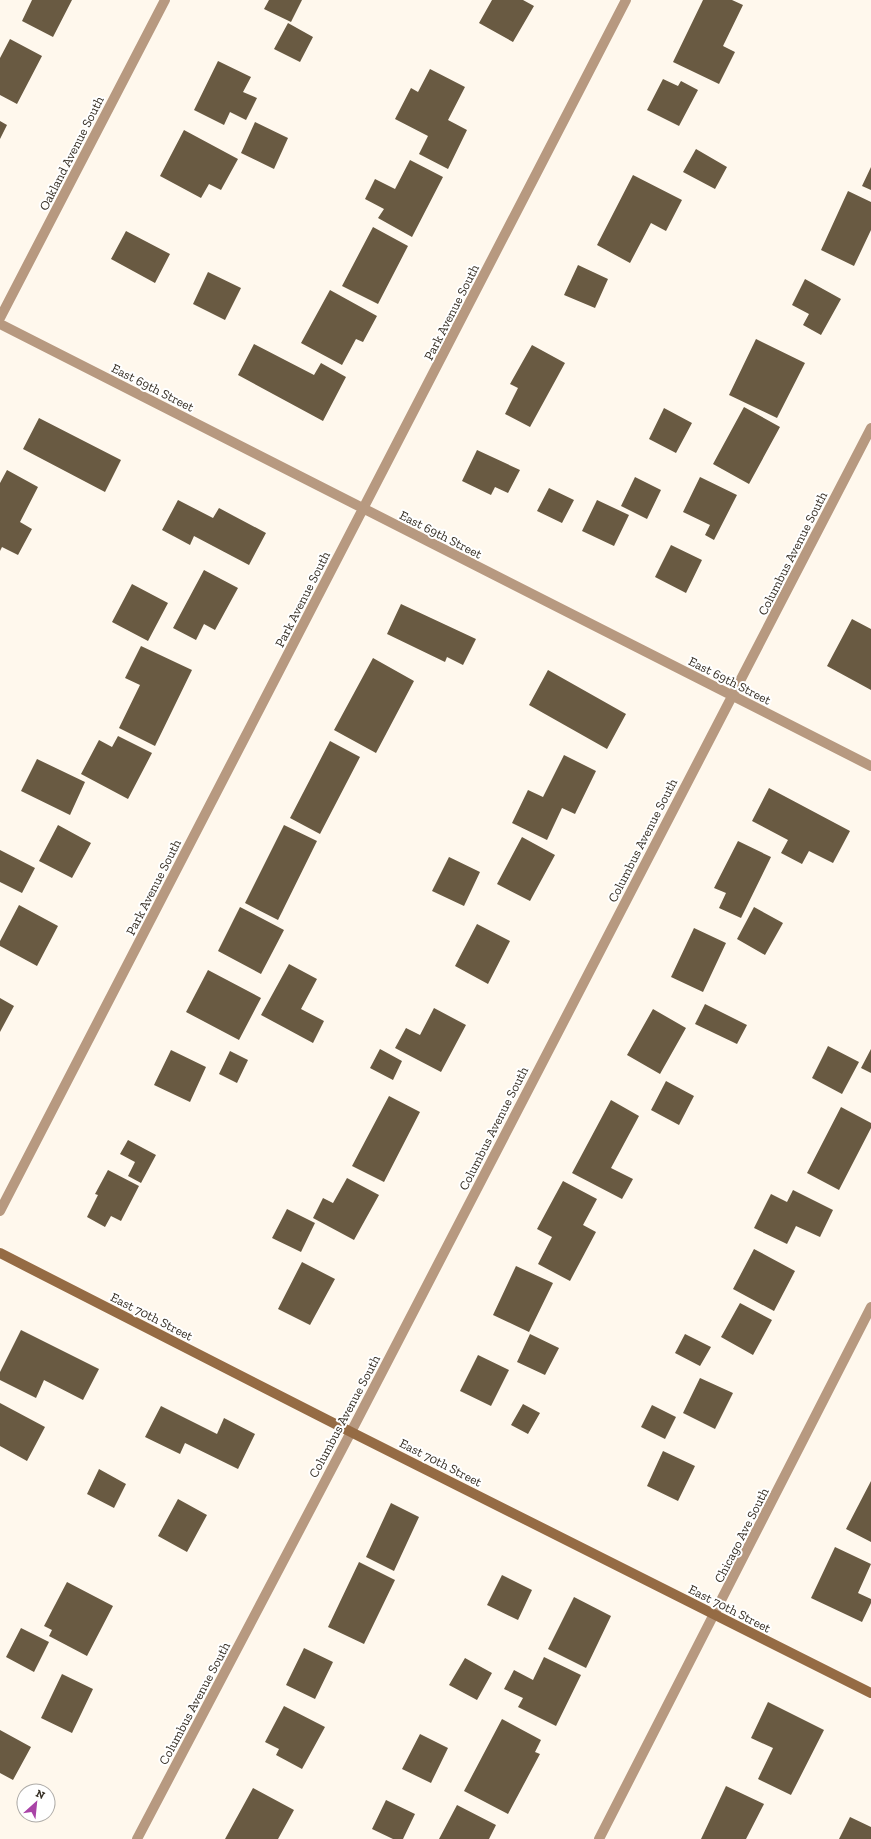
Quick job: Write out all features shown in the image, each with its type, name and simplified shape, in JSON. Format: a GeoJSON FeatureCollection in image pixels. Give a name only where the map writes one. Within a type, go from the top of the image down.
{"type":"FeatureCollection","features":[{"type":"Feature","properties":{"kind":"street","name":"Oakland Avenue South"},"geometry":{"type":"LineString","coordinates":[[0,318],[165,0]]}},
{"type":"Feature","properties":{"kind":"street","name":"Park Avenue South"},"geometry":{"type":"LineString","coordinates":[[0,1211],[626,0]]}},
{"type":"Feature","properties":{"kind":"street","name":"East 69th Street"},"geometry":{"type":"LineString","coordinates":[[0,324],[871,766]]}},
{"type":"Feature","properties":{"kind":"street","name":"Columbus Avenue South"},"geometry":{"type":"LineString","coordinates":[[137,1839],[351,1432],[871,428]]}},
{"type":"Feature","properties":{"kind":"street","name":"East 70th Street"},"geometry":{"type":"LineString","coordinates":[[0,1253],[351,1432],[871,1693]]}},
{"type":"Feature","properties":{"kind":"street","name":"Chicago Ave South"},"geometry":{"type":"LineString","coordinates":[[599,1839],[871,1307]]}},
{"type":"Feature","properties":{"kind":"building"},"geometry":{"type":"Polygon","coordinates":[[[32,0],[72,0],[53,37],[22,21],[32,0]]]}},
{"type":"Feature","properties":{"kind":"building"},"geometry":{"type":"Polygon","coordinates":[[[269,0],[302,0],[291,22],[264,9],[269,0]]]}},
{"type":"Feature","properties":{"kind":"building"},"geometry":{"type":"Polygon","coordinates":[[[492,0],[523,0],[534,6],[513,42],[479,23],[492,0]]]}},
{"type":"Feature","properties":{"kind":"building"},"geometry":{"type":"Polygon","coordinates":[[[703,0],[732,0],[743,5],[723,46],[735,52],[719,84],[673,62],[703,0]]]}},
{"type":"Feature","properties":{"kind":"building"},"geometry":{"type":"Polygon","coordinates":[[[288,23],[313,37],[300,62],[274,49],[288,23]]]}},
{"type":"Feature","properties":{"kind":"building"},"geometry":{"type":"Polygon","coordinates":[[[10,39],[42,56],[17,104],[0,95],[0,58],[10,39]]]}},
{"type":"Feature","properties":{"kind":"building"},"geometry":{"type":"Polygon","coordinates":[[[218,61],[251,77],[243,92],[257,98],[246,120],[230,112],[224,125],[194,110],[218,61]]]}},
{"type":"Feature","properties":{"kind":"building"},"geometry":{"type":"Polygon","coordinates":[[[430,69],[465,87],[448,120],[467,130],[448,169],[419,154],[428,136],[395,119],[411,88],[418,92],[430,69]]]}},
{"type":"Feature","properties":{"kind":"building"},"geometry":{"type":"Polygon","coordinates":[[[663,79],[678,86],[681,81],[698,90],[679,126],[647,110],[663,79]]]}},
{"type":"Feature","properties":{"kind":"building"},"geometry":{"type":"Polygon","coordinates":[[[0,121],[7,125],[0,139],[0,121]]]}},
{"type":"Feature","properties":{"kind":"building"},"geometry":{"type":"Polygon","coordinates":[[[255,122],[288,138],[274,169],[241,153],[255,122]]]}},
{"type":"Feature","properties":{"kind":"building"},"geometry":{"type":"Polygon","coordinates":[[[184,130],[238,159],[221,190],[209,184],[201,198],[160,176],[184,130]]]}},
{"type":"Feature","properties":{"kind":"building"},"geometry":{"type":"Polygon","coordinates":[[[696,149],[727,167],[715,189],[683,172],[696,149]]]}},
{"type":"Feature","properties":{"kind":"building"},"geometry":{"type":"Polygon","coordinates":[[[410,160],[443,177],[412,237],[378,218],[384,209],[365,199],[375,179],[395,189],[410,160]]]}},
{"type":"Feature","properties":{"kind":"building"},"geometry":{"type":"Polygon","coordinates":[[[871,167],[871,190],[862,186],[871,167]]]}},
{"type":"Feature","properties":{"kind":"building"},"geometry":{"type":"Polygon","coordinates":[[[633,175],[682,200],[666,231],[651,223],[630,263],[597,245],[633,175]]]}},
{"type":"Feature","properties":{"kind":"building"},"geometry":{"type":"Polygon","coordinates":[[[848,191],[871,202],[871,230],[854,266],[821,250],[848,191]]]}},
{"type":"Feature","properties":{"kind":"building"},"geometry":{"type":"Polygon","coordinates":[[[373,227],[408,246],[378,304],[342,286],[373,227]]]}},
{"type":"Feature","properties":{"kind":"building"},"geometry":{"type":"Polygon","coordinates":[[[126,231],[170,254],[155,283],[111,259],[126,231]]]}},
{"type":"Feature","properties":{"kind":"building"},"geometry":{"type":"Polygon","coordinates":[[[578,265],[608,279],[595,308],[564,295],[578,265]]]}},
{"type":"Feature","properties":{"kind":"building"},"geometry":{"type":"Polygon","coordinates":[[[208,272],[241,288],[225,320],[193,304],[208,272]]]}},
{"type":"Feature","properties":{"kind":"building"},"geometry":{"type":"Polygon","coordinates":[[[805,279],[841,299],[821,335],[803,325],[809,314],[792,305],[805,279]]]}},
{"type":"Feature","properties":{"kind":"building"},"geometry":{"type":"Polygon","coordinates":[[[330,290],[377,316],[363,342],[356,339],[342,365],[301,343],[330,290]]]}},
{"type":"Feature","properties":{"kind":"building"},"geometry":{"type":"Polygon","coordinates":[[[756,339],[805,363],[777,418],[729,395],[756,339]]]}},
{"type":"Feature","properties":{"kind":"building"},"geometry":{"type":"Polygon","coordinates":[[[254,344],[314,375],[321,363],[346,377],[323,421],[238,375],[254,344]]]}},
{"type":"Feature","properties":{"kind":"building"},"geometry":{"type":"Polygon","coordinates":[[[532,345],[565,363],[530,427],[505,414],[518,388],[510,384],[532,345]]]}},
{"type":"Feature","properties":{"kind":"building"},"geometry":{"type":"Polygon","coordinates":[[[744,407],[780,427],[749,484],[713,464],[744,407]]]}},
{"type":"Feature","properties":{"kind":"building"},"geometry":{"type":"Polygon","coordinates":[[[664,408],[692,423],[676,453],[649,439],[664,408]]]}},
{"type":"Feature","properties":{"kind":"building"},"geometry":{"type":"Polygon","coordinates":[[[39,418],[121,460],[105,492],[23,449],[39,418]]]}},
{"type":"Feature","properties":{"kind":"building"},"geometry":{"type":"Polygon","coordinates":[[[477,450],[520,470],[508,493],[495,487],[491,495],[462,481],[477,450]]]}},
{"type":"Feature","properties":{"kind":"building"},"geometry":{"type":"Polygon","coordinates":[[[7,470],[38,487],[20,522],[32,529],[18,555],[2,547],[0,551],[0,483],[7,470]]]}},
{"type":"Feature","properties":{"kind":"building"},"geometry":{"type":"Polygon","coordinates":[[[635,477],[661,490],[647,519],[621,506],[635,477]]]}},
{"type":"Feature","properties":{"kind":"building"},"geometry":{"type":"Polygon","coordinates":[[[700,477],[737,495],[714,540],[705,535],[710,525],[683,512],[700,477]]]}},
{"type":"Feature","properties":{"kind":"building"},"geometry":{"type":"Polygon","coordinates":[[[549,488],[574,500],[562,523],[537,511],[549,488]]]}},
{"type":"Feature","properties":{"kind":"building"},"geometry":{"type":"Polygon","coordinates":[[[178,500],[213,518],[219,508],[266,533],[249,565],[194,536],[190,545],[162,530],[178,500]]]}},
{"type":"Feature","properties":{"kind":"building"},"geometry":{"type":"Polygon","coordinates":[[[597,500],[629,515],[614,546],[582,531],[597,500]]]}},
{"type":"Feature","properties":{"kind":"building"},"geometry":{"type":"Polygon","coordinates":[[[671,545],[702,560],[686,593],[655,577],[671,545]]]}},
{"type":"Feature","properties":{"kind":"building"},"geometry":{"type":"Polygon","coordinates":[[[204,570],[238,588],[215,630],[204,624],[196,640],[173,628],[204,570]]]}},
{"type":"Feature","properties":{"kind":"building"},"geometry":{"type":"Polygon","coordinates":[[[132,584],[168,603],[148,641],[112,622],[132,584]]]}},
{"type":"Feature","properties":{"kind":"building"},"geometry":{"type":"Polygon","coordinates":[[[401,604],[476,639],[463,665],[447,657],[445,662],[387,634],[401,604]]]}},
{"type":"Feature","properties":{"kind":"building"},"geometry":{"type":"Polygon","coordinates":[[[852,619],[871,629],[871,690],[827,666],[852,619]]]}},
{"type":"Feature","properties":{"kind":"building"},"geometry":{"type":"Polygon","coordinates":[[[141,646],[192,670],[155,746],[119,728],[140,685],[125,678],[141,646]]]}},
{"type":"Feature","properties":{"kind":"building"},"geometry":{"type":"Polygon","coordinates":[[[373,658],[414,681],[376,753],[334,730],[373,658]]]}},
{"type":"Feature","properties":{"kind":"building"},"geometry":{"type":"Polygon","coordinates":[[[548,670],[626,714],[607,749],[529,705],[548,670]]]}},
{"type":"Feature","properties":{"kind":"building"},"geometry":{"type":"Polygon","coordinates":[[[118,736],[152,753],[128,799],[81,774],[99,740],[112,747],[118,736]]]}},
{"type":"Feature","properties":{"kind":"building"},"geometry":{"type":"Polygon","coordinates":[[[330,741],[360,757],[320,834],[290,818],[330,741]]]}},
{"type":"Feature","properties":{"kind":"building"},"geometry":{"type":"Polygon","coordinates":[[[564,755],[596,771],[575,814],[562,808],[547,840],[512,823],[528,790],[543,797],[564,755]]]}},
{"type":"Feature","properties":{"kind":"building"},"geometry":{"type":"Polygon","coordinates":[[[37,759],[85,782],[70,815],[21,791],[37,759]]]}},
{"type":"Feature","properties":{"kind":"building"},"geometry":{"type":"Polygon","coordinates":[[[769,788],[850,831],[833,863],[809,851],[802,864],[781,853],[788,840],[752,821],[769,788]]]}},
{"type":"Feature","properties":{"kind":"building"},"geometry":{"type":"Polygon","coordinates":[[[58,825],[91,843],[72,878],[39,861],[58,825]]]}},
{"type":"Feature","properties":{"kind":"building"},"geometry":{"type":"Polygon","coordinates":[[[284,825],[317,841],[278,920],[245,903],[284,825]]]}},
{"type":"Feature","properties":{"kind":"building"},"geometry":{"type":"Polygon","coordinates":[[[522,837],[555,855],[530,901],[497,884],[522,837]]]}},
{"type":"Feature","properties":{"kind":"building"},"geometry":{"type":"Polygon","coordinates":[[[738,841],[771,857],[741,918],[719,908],[726,893],[714,888],[738,841]]]}},
{"type":"Feature","properties":{"kind":"building"},"geometry":{"type":"Polygon","coordinates":[[[0,850],[35,868],[22,893],[0,882],[0,850]]]}},
{"type":"Feature","properties":{"kind":"building"},"geometry":{"type":"Polygon","coordinates":[[[449,857],[480,872],[464,906],[432,891],[449,857]]]}},
{"type":"Feature","properties":{"kind":"building"},"geometry":{"type":"Polygon","coordinates":[[[19,905],[58,926],[37,966],[0,946],[0,941],[19,905]]]}},
{"type":"Feature","properties":{"kind":"building"},"geometry":{"type":"Polygon","coordinates":[[[240,907],[284,930],[261,974],[218,951],[240,907]]]}},
{"type":"Feature","properties":{"kind":"building"},"geometry":{"type":"Polygon","coordinates":[[[754,907],[783,923],[765,955],[737,939],[754,907]]]}},
{"type":"Feature","properties":{"kind":"building"},"geometry":{"type":"Polygon","coordinates":[[[477,924],[510,941],[488,984],[455,966],[477,924]]]}},
{"type":"Feature","properties":{"kind":"building"},"geometry":{"type":"Polygon","coordinates":[[[694,928],[726,943],[703,992],[671,977],[694,928]]]}},
{"type":"Feature","properties":{"kind":"building"},"geometry":{"type":"Polygon","coordinates":[[[289,964],[317,979],[301,1009],[324,1021],[313,1043],[261,1015],[289,964]]]}},
{"type":"Feature","properties":{"kind":"building"},"geometry":{"type":"Polygon","coordinates":[[[208,970],[261,998],[239,1040],[186,1012],[208,970]]]}},
{"type":"Feature","properties":{"kind":"building"},"geometry":{"type":"Polygon","coordinates":[[[0,998],[14,1006],[0,1032],[0,998]]]}},
{"type":"Feature","properties":{"kind":"building"},"geometry":{"type":"Polygon","coordinates":[[[705,1004],[747,1025],[737,1044],[695,1024],[705,1004]]]}},
{"type":"Feature","properties":{"kind":"building"},"geometry":{"type":"Polygon","coordinates":[[[434,1008],[466,1025],[441,1072],[395,1048],[406,1028],[420,1035],[434,1008]]]}},
{"type":"Feature","properties":{"kind":"building"},"geometry":{"type":"Polygon","coordinates":[[[653,1009],[686,1028],[660,1074],[627,1055],[653,1009]]]}},
{"type":"Feature","properties":{"kind":"building"},"geometry":{"type":"Polygon","coordinates":[[[828,1046],[859,1062],[842,1094],[812,1078],[828,1046]]]}},
{"type":"Feature","properties":{"kind":"building"},"geometry":{"type":"Polygon","coordinates":[[[380,1049],[402,1061],[393,1080],[370,1068],[380,1049]]]}},
{"type":"Feature","properties":{"kind":"building"},"geometry":{"type":"Polygon","coordinates":[[[871,1049],[871,1073],[861,1068],[871,1049]]]}},
{"type":"Feature","properties":{"kind":"building"},"geometry":{"type":"Polygon","coordinates":[[[171,1050],[206,1067],[190,1102],[154,1085],[171,1050]]]}},
{"type":"Feature","properties":{"kind":"building"},"geometry":{"type":"Polygon","coordinates":[[[230,1051],[248,1060],[237,1083],[219,1074],[230,1051]]]}},
{"type":"Feature","properties":{"kind":"building"},"geometry":{"type":"Polygon","coordinates":[[[666,1081],[694,1096],[679,1125],[651,1110],[666,1081]]]}},
{"type":"Feature","properties":{"kind":"building"},"geometry":{"type":"Polygon","coordinates":[[[389,1096],[420,1112],[384,1182],[352,1166],[389,1096]]]}},
{"type":"Feature","properties":{"kind":"building"},"geometry":{"type":"Polygon","coordinates":[[[611,1100],[639,1116],[611,1168],[633,1179],[622,1199],[572,1173],[611,1100]]]}},
{"type":"Feature","properties":{"kind":"building"},"geometry":{"type":"Polygon","coordinates":[[[841,1107],[871,1123],[871,1128],[839,1190],[807,1173],[841,1107]]]}},
{"type":"Feature","properties":{"kind":"building"},"geometry":{"type":"Polygon","coordinates":[[[128,1140],[156,1155],[141,1183],[128,1176],[135,1162],[120,1154],[128,1140]]]}},
{"type":"Feature","properties":{"kind":"building"},"geometry":{"type":"Polygon","coordinates":[[[108,1170],[139,1186],[121,1221],[111,1216],[105,1227],[87,1217],[98,1195],[95,1194],[108,1170]]]}},
{"type":"Feature","properties":{"kind":"building"},"geometry":{"type":"Polygon","coordinates":[[[347,1178],[379,1195],[354,1240],[313,1218],[323,1198],[333,1203],[347,1178]]]}},
{"type":"Feature","properties":{"kind":"building"},"geometry":{"type":"Polygon","coordinates":[[[563,1181],[597,1199],[583,1225],[596,1232],[570,1281],[538,1264],[552,1237],[537,1229],[563,1181]]]}},
{"type":"Feature","properties":{"kind":"building"},"geometry":{"type":"Polygon","coordinates":[[[793,1190],[833,1210],[820,1237],[796,1226],[787,1244],[754,1228],[771,1194],[787,1202],[793,1190]]]}},
{"type":"Feature","properties":{"kind":"building"},"geometry":{"type":"Polygon","coordinates":[[[287,1209],[315,1223],[301,1252],[272,1238],[287,1209]]]}},
{"type":"Feature","properties":{"kind":"building"},"geometry":{"type":"Polygon","coordinates":[[[754,1249],[795,1271],[774,1311],[733,1289],[754,1249]]]}},
{"type":"Feature","properties":{"kind":"building"},"geometry":{"type":"Polygon","coordinates":[[[302,1262],[335,1279],[310,1325],[278,1309],[302,1262]]]}},
{"type":"Feature","properties":{"kind":"building"},"geometry":{"type":"Polygon","coordinates":[[[516,1266],[553,1283],[529,1332],[493,1315],[516,1266]]]}},
{"type":"Feature","properties":{"kind":"building"},"geometry":{"type":"Polygon","coordinates":[[[740,1303],[772,1320],[753,1355],[721,1337],[740,1303]]]}},
{"type":"Feature","properties":{"kind":"building"},"geometry":{"type":"Polygon","coordinates":[[[21,1330],[99,1369],[83,1400],[44,1380],[36,1398],[0,1380],[0,1372],[21,1330]]]}},
{"type":"Feature","properties":{"kind":"building"},"geometry":{"type":"Polygon","coordinates":[[[530,1334],[559,1348],[545,1375],[517,1362],[530,1334]]]}},
{"type":"Feature","properties":{"kind":"building"},"geometry":{"type":"Polygon","coordinates":[[[685,1334],[711,1347],[700,1366],[675,1353],[685,1334]]]}},
{"type":"Feature","properties":{"kind":"building"},"geometry":{"type":"Polygon","coordinates":[[[478,1355],[509,1370],[491,1406],[460,1391],[478,1355]]]}},
{"type":"Feature","properties":{"kind":"building"},"geometry":{"type":"Polygon","coordinates":[[[700,1378],[733,1393],[715,1429],[683,1413],[700,1378]]]}},
{"type":"Feature","properties":{"kind":"building"},"geometry":{"type":"Polygon","coordinates":[[[0,1403],[45,1427],[27,1461],[0,1446],[0,1403]]]}},
{"type":"Feature","properties":{"kind":"building"},"geometry":{"type":"Polygon","coordinates":[[[523,1404],[540,1413],[528,1434],[511,1425],[523,1404]]]}},
{"type":"Feature","properties":{"kind":"building"},"geometry":{"type":"Polygon","coordinates":[[[652,1405],[676,1417],[665,1439],[641,1427],[652,1405]]]}},
{"type":"Feature","properties":{"kind":"building"},"geometry":{"type":"Polygon","coordinates":[[[161,1406],[217,1434],[224,1418],[255,1434],[238,1469],[185,1443],[180,1454],[145,1437],[161,1406]]]}},
{"type":"Feature","properties":{"kind":"building"},"geometry":{"type":"Polygon","coordinates":[[[663,1451],[695,1466],[678,1501],[647,1486],[663,1451]]]}},
{"type":"Feature","properties":{"kind":"building"},"geometry":{"type":"Polygon","coordinates":[[[99,1469],[126,1484],[114,1508],[87,1494],[99,1469]]]}},
{"type":"Feature","properties":{"kind":"building"},"geometry":{"type":"Polygon","coordinates":[[[871,1481],[871,1542],[846,1529],[871,1481]]]}},
{"type":"Feature","properties":{"kind":"building"},"geometry":{"type":"Polygon","coordinates":[[[178,1499],[207,1515],[187,1552],[158,1536],[178,1499]]]}},
{"type":"Feature","properties":{"kind":"building"},"geometry":{"type":"Polygon","coordinates":[[[391,1503],[419,1517],[394,1571],[366,1557],[391,1503]]]}},
{"type":"Feature","properties":{"kind":"building"},"geometry":{"type":"Polygon","coordinates":[[[835,1547],[871,1564],[858,1593],[871,1599],[871,1603],[862,1622],[811,1598],[835,1547]]]}},
{"type":"Feature","properties":{"kind":"building"},"geometry":{"type":"Polygon","coordinates":[[[359,1562],[395,1580],[364,1644],[328,1627],[359,1562]]]}},
{"type":"Feature","properties":{"kind":"building"},"geometry":{"type":"Polygon","coordinates":[[[502,1575],[532,1590],[518,1620],[487,1605],[502,1575]]]}},
{"type":"Feature","properties":{"kind":"building"},"geometry":{"type":"Polygon","coordinates":[[[67,1582],[113,1606],[87,1656],[49,1636],[52,1630],[44,1626],[67,1582]]]}},
{"type":"Feature","properties":{"kind":"building"},"geometry":{"type":"Polygon","coordinates":[[[574,1597],[611,1616],[586,1668],[548,1649],[574,1597]]]}},
{"type":"Feature","properties":{"kind":"building"},"geometry":{"type":"Polygon","coordinates":[[[21,1628],[49,1642],[34,1672],[6,1657],[21,1628]]]}},
{"type":"Feature","properties":{"kind":"building"},"geometry":{"type":"Polygon","coordinates":[[[304,1648],[333,1662],[315,1699],[286,1685],[304,1648]]]}},
{"type":"Feature","properties":{"kind":"building"},"geometry":{"type":"Polygon","coordinates":[[[544,1657],[581,1675],[556,1726],[518,1707],[523,1698],[504,1689],[514,1670],[533,1680],[544,1657]]]}},
{"type":"Feature","properties":{"kind":"building"},"geometry":{"type":"Polygon","coordinates":[[[465,1658],[492,1673],[477,1700],[449,1685],[465,1658]]]}},
{"type":"Feature","properties":{"kind":"building"},"geometry":{"type":"Polygon","coordinates":[[[62,1674],[93,1689],[72,1733],[41,1718],[62,1674]]]}},
{"type":"Feature","properties":{"kind":"building"},"geometry":{"type":"Polygon","coordinates":[[[768,1702],[824,1730],[791,1795],[758,1779],[773,1748],[751,1738],[768,1702]]]}},
{"type":"Feature","properties":{"kind":"building"},"geometry":{"type":"Polygon","coordinates":[[[284,1706],[325,1727],[302,1769],[276,1755],[279,1749],[265,1742],[284,1706]]]}},
{"type":"Feature","properties":{"kind":"building"},"geometry":{"type":"Polygon","coordinates":[[[502,1719],[541,1740],[535,1752],[540,1754],[508,1814],[464,1791],[502,1719]]]}},
{"type":"Feature","properties":{"kind":"building"},"geometry":{"type":"Polygon","coordinates":[[[0,1730],[31,1747],[13,1780],[0,1773],[0,1730]]]}},
{"type":"Feature","properties":{"kind":"building"},"geometry":{"type":"Polygon","coordinates":[[[420,1734],[448,1748],[431,1783],[402,1769],[420,1734]]]}},
{"type":"Feature","properties":{"kind":"building"},"geometry":{"type":"Polygon","coordinates":[[[726,1786],[764,1804],[746,1839],[701,1839],[726,1786]]]}},
{"type":"Feature","properties":{"kind":"building"},"geometry":{"type":"Polygon","coordinates":[[[253,1788],[294,1810],[278,1839],[225,1839],[253,1788]]]}},
{"type":"Feature","properties":{"kind":"building"},"geometry":{"type":"Polygon","coordinates":[[[386,1800],[415,1814],[403,1839],[393,1839],[372,1829],[386,1800]]]}},
{"type":"Feature","properties":{"kind":"building"},"geometry":{"type":"Polygon","coordinates":[[[457,1805],[496,1825],[489,1839],[439,1839],[457,1805]]]}},
{"type":"Feature","properties":{"kind":"building"},"geometry":{"type":"Polygon","coordinates":[[[850,1817],[871,1827],[871,1839],[839,1839],[850,1817]]]}}]}
